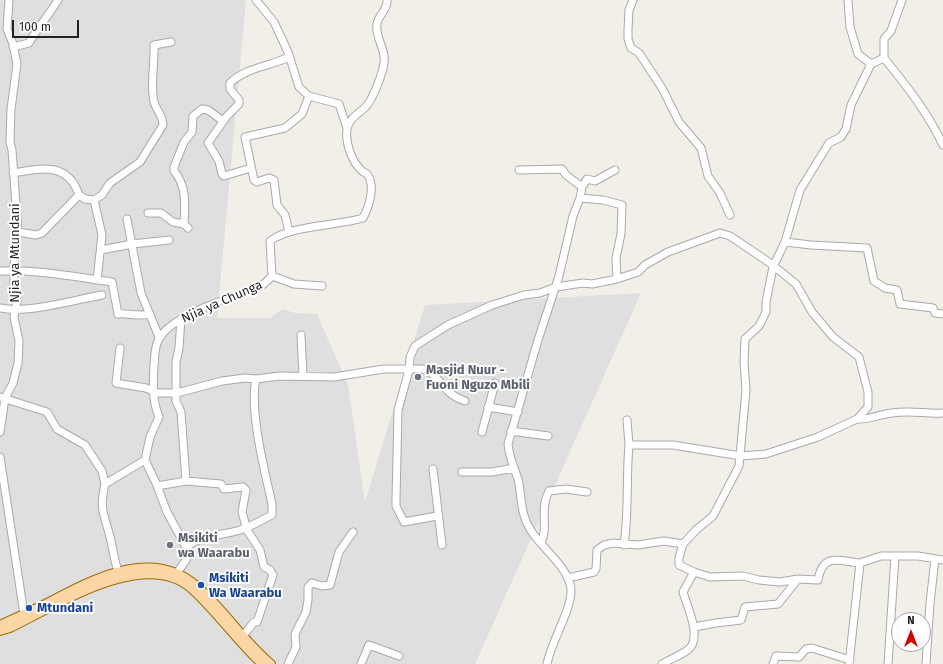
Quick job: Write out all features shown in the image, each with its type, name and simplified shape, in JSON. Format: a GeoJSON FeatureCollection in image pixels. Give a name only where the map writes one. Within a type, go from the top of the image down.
{"type":"FeatureCollection","features":[{"type":"Feature","properties":{"kind":"main road"},"geometry":{"type":"LineString","coordinates":[[0,625],[91,580],[118,571],[149,567],[162,568],[177,573],[198,586],[243,636],[271,664]]}},
{"type":"Feature","properties":{"kind":"main road"},"geometry":{"type":"LineString","coordinates":[[0,631],[10,628],[108,581],[133,575],[155,574],[177,579],[193,590],[262,664]]}},
{"type":"Feature","properties":{"kind":"street","name":"Njia ya Mtundani"},"geometry":{"type":"LineString","coordinates":[[0,432],[2,398],[13,382],[18,363],[19,341],[15,326],[17,300],[14,292],[15,243],[18,232],[10,142],[11,108],[16,64],[13,47],[7,29],[9,0]]}},
{"type":"Feature","properties":{"kind":"street"},"geometry":{"type":"LineString","coordinates":[[13,47],[29,43],[40,23],[48,16],[58,0]]}},
{"type":"Feature","properties":{"kind":"street"},"geometry":{"type":"LineString","coordinates":[[256,0],[274,22],[289,57],[298,87],[309,96],[339,104],[347,128]]}},
{"type":"Feature","properties":{"kind":"street"},"geometry":{"type":"LineString","coordinates":[[347,128],[355,115],[367,106],[382,72],[384,55],[376,27],[378,17],[384,11],[387,0]]}},
{"type":"Feature","properties":{"kind":"street"},"geometry":{"type":"LineString","coordinates":[[633,0],[629,10],[628,30],[628,39],[631,48],[639,53],[662,88],[679,122],[701,148],[708,176],[720,193],[730,215]]}},
{"type":"Feature","properties":{"kind":"street"},"geometry":{"type":"LineString","coordinates":[[848,0],[850,27],[858,54],[871,64]]}},
{"type":"Feature","properties":{"kind":"street"},"geometry":{"type":"LineString","coordinates":[[902,0],[892,31],[884,39],[884,58],[933,124],[943,145]]}},
{"type":"Feature","properties":{"kind":"street"},"geometry":{"type":"LineString","coordinates":[[13,173],[56,169],[63,172],[76,185],[79,195],[86,199],[94,200],[102,195],[110,183],[140,162],[163,125],[161,114],[154,103],[152,68],[154,45],[171,42]]}},
{"type":"Feature","properties":{"kind":"street"},"geometry":{"type":"LineString","coordinates":[[251,168],[224,176],[222,174],[219,161],[208,143],[223,122],[239,104],[239,100],[230,89],[230,83],[248,70],[270,66],[289,57]]}},
{"type":"Feature","properties":{"kind":"street"},"geometry":{"type":"LineString","coordinates":[[884,58],[871,64],[851,105],[846,129],[841,137],[829,143],[800,190],[785,242],[773,267],[766,302],[766,312],[759,326],[745,339],[744,362],[746,390],[741,456],[733,480],[713,516],[696,530],[683,544],[678,558],[679,565],[710,577],[743,576],[759,580],[780,582],[798,579],[818,580],[820,569],[826,562],[832,560],[860,564],[881,556],[918,556],[943,560]]}},
{"type":"Feature","properties":{"kind":"street"},"geometry":{"type":"LineString","coordinates":[[289,232],[285,215],[277,205],[274,180],[269,178],[257,182],[251,168],[245,137],[285,128],[302,114],[309,96]]}},
{"type":"Feature","properties":{"kind":"street"},"geometry":{"type":"LineString","coordinates":[[148,213],[161,213],[173,222],[186,226],[184,189],[181,179],[174,171],[174,167],[184,142],[192,132],[193,116],[202,109],[208,110],[223,122]]}},
{"type":"Feature","properties":{"kind":"street","name":"Njia ya Chunga"},"geometry":{"type":"LineString","coordinates":[[159,337],[164,331],[181,319],[208,306],[264,286],[272,276],[270,241],[289,232],[348,223],[363,218],[368,209],[371,194],[367,175],[353,160],[348,144],[347,128]]}},
{"type":"Feature","properties":{"kind":"street"},"geometry":{"type":"LineString","coordinates":[[519,170],[562,169],[566,175],[582,188]]}},
{"type":"Feature","properties":{"kind":"street"},"geometry":{"type":"LineString","coordinates":[[547,664],[552,643],[559,629],[571,588],[568,578],[530,529],[524,518],[518,481],[509,455],[508,444],[534,352],[556,287],[573,216],[582,188],[587,179],[595,181],[615,170]]}},
{"type":"Feature","properties":{"kind":"street"},"geometry":{"type":"LineString","coordinates":[[18,232],[36,236],[42,233],[79,195]]}},
{"type":"Feature","properties":{"kind":"street"},"geometry":{"type":"LineString","coordinates":[[580,198],[603,200],[622,205],[621,234],[616,258],[617,279]]}},
{"type":"Feature","properties":{"kind":"street"},"geometry":{"type":"LineString","coordinates":[[94,200],[102,234],[98,280]]}},
{"type":"Feature","properties":{"kind":"street"},"geometry":{"type":"LineString","coordinates":[[127,219],[141,293],[159,337],[156,346],[153,390],[154,406],[159,417],[150,437],[145,460],[167,512],[186,547],[186,560],[177,573]]}},
{"type":"Feature","properties":{"kind":"street"},"geometry":{"type":"LineString","coordinates":[[437,516],[404,522],[396,506],[398,410],[409,370],[410,357],[415,346],[448,324],[492,305],[524,295],[540,293],[556,287],[583,283],[592,284],[617,279],[638,272],[645,265],[668,252],[720,233],[730,236],[796,284],[812,312],[833,337],[859,357],[868,392],[868,407],[857,419],[818,438],[766,454],[741,456],[673,445],[628,445]]}},
{"type":"Feature","properties":{"kind":"street"},"geometry":{"type":"LineString","coordinates":[[101,250],[132,244],[169,240]]}},
{"type":"Feature","properties":{"kind":"street"},"geometry":{"type":"LineString","coordinates":[[785,242],[867,248],[874,281],[885,288],[897,290],[900,304],[933,308],[935,313],[943,314]]}},
{"type":"Feature","properties":{"kind":"street"},"geometry":{"type":"LineString","coordinates":[[0,271],[32,270],[114,282],[118,314],[128,313],[139,317],[150,314]]}},
{"type":"Feature","properties":{"kind":"street"},"geometry":{"type":"LineString","coordinates":[[272,276],[294,284],[322,286]]}},
{"type":"Feature","properties":{"kind":"street"},"geometry":{"type":"LineString","coordinates":[[0,308],[16,310],[102,295]]}},
{"type":"Feature","properties":{"kind":"street"},"geometry":{"type":"LineString","coordinates":[[181,319],[179,348],[176,362],[176,400],[180,407],[185,448],[186,481]]}},
{"type":"Feature","properties":{"kind":"street"},"geometry":{"type":"LineString","coordinates":[[301,335],[303,376]]}},
{"type":"Feature","properties":{"kind":"street"},"geometry":{"type":"LineString","coordinates":[[120,348],[116,383],[153,390],[158,393],[177,393],[222,381],[245,378],[256,379],[266,377],[303,376],[334,377],[384,369],[427,370],[438,379],[447,391],[465,401]]}},
{"type":"Feature","properties":{"kind":"street"},"geometry":{"type":"LineString","coordinates":[[186,547],[200,538],[241,530],[272,515],[273,510],[258,435],[255,389],[256,379]]}},
{"type":"Feature","properties":{"kind":"street"},"geometry":{"type":"LineString","coordinates":[[482,432],[495,383]]}},
{"type":"Feature","properties":{"kind":"street"},"geometry":{"type":"LineString","coordinates":[[2,398],[46,412],[57,428],[85,445],[102,471],[105,484],[101,501],[104,523],[110,536],[118,571]]}},
{"type":"Feature","properties":{"kind":"street"},"geometry":{"type":"LineString","coordinates":[[488,407],[518,412]]}},
{"type":"Feature","properties":{"kind":"street"},"geometry":{"type":"LineString","coordinates":[[857,419],[864,420],[890,413],[914,411],[943,413]]}},
{"type":"Feature","properties":{"kind":"street"},"geometry":{"type":"LineString","coordinates":[[624,545],[627,524],[627,420]]}},
{"type":"Feature","properties":{"kind":"street"},"geometry":{"type":"LineString","coordinates":[[511,431],[548,436]]}},
{"type":"Feature","properties":{"kind":"street"},"geometry":{"type":"LineString","coordinates":[[0,457],[3,501],[24,614]]}},
{"type":"Feature","properties":{"kind":"street"},"geometry":{"type":"LineString","coordinates":[[105,484],[145,460]]}},
{"type":"Feature","properties":{"kind":"street"},"geometry":{"type":"LineString","coordinates":[[462,472],[492,472],[514,468]]}},
{"type":"Feature","properties":{"kind":"street"},"geometry":{"type":"LineString","coordinates":[[433,470],[437,516],[442,545]]}},
{"type":"Feature","properties":{"kind":"street"},"geometry":{"type":"LineString","coordinates":[[157,486],[186,481],[221,484],[224,489],[243,487],[246,490],[242,512],[246,528],[260,550],[264,567],[270,570],[273,575],[257,622],[254,622],[243,636]]}},
{"type":"Feature","properties":{"kind":"street"},"geometry":{"type":"LineString","coordinates":[[541,542],[544,536],[544,500],[549,491],[566,489],[587,492]]}},
{"type":"Feature","properties":{"kind":"street"},"geometry":{"type":"LineString","coordinates":[[288,664],[296,646],[295,634],[306,612],[308,586],[312,583],[322,586],[330,585],[339,552],[353,532]]}},
{"type":"Feature","properties":{"kind":"street"},"geometry":{"type":"LineString","coordinates":[[568,578],[594,572],[596,569],[597,550],[600,547],[613,543],[624,545],[664,541],[683,544]]}},
{"type":"Feature","properties":{"kind":"street"},"geometry":{"type":"LineString","coordinates":[[888,664],[895,556]]}},
{"type":"Feature","properties":{"kind":"street"},"geometry":{"type":"LineString","coordinates":[[926,664],[930,603],[935,559]]}},
{"type":"Feature","properties":{"kind":"street"},"geometry":{"type":"LineString","coordinates":[[773,664],[776,656],[798,657],[806,649],[812,648],[850,662],[860,564]]}},
{"type":"Feature","properties":{"kind":"street"},"geometry":{"type":"LineString","coordinates":[[662,664],[689,649],[694,640],[694,627],[683,592],[694,572]]}},
{"type":"Feature","properties":{"kind":"street"},"geometry":{"type":"LineString","coordinates":[[694,627],[741,620],[745,608],[778,604],[798,579]]}},
{"type":"Feature","properties":{"kind":"street"},"geometry":{"type":"LineString","coordinates":[[361,664],[369,645],[399,656]]}},
{"type":"Feature","properties":{"kind":"shaded area"},"geometry":{"type":"Polygon","coordinates":[[[0,0],[246,0],[217,318],[270,318],[282,309],[295,313],[317,314],[348,385],[365,502],[425,305],[641,293],[475,664],[0,664],[0,0]]]}},
{"type":"Feature","properties":{"kind":"place","name":"Masjid Nuur - Fuoni Nguzo Mbili"},"geometry":{"type":"Point","coordinates":[418,377]}},
{"type":"Feature","properties":{"kind":"place","name":"Msikiti wa Waarabu"},"geometry":{"type":"Point","coordinates":[170,545]}},
{"type":"Feature","properties":{"kind":"place","name":"Msikiti Wa Waarabu"},"geometry":{"type":"Point","coordinates":[201,585]}},
{"type":"Feature","properties":{"kind":"place","name":"Mtundani"},"geometry":{"type":"Point","coordinates":[29,608]}}]}
